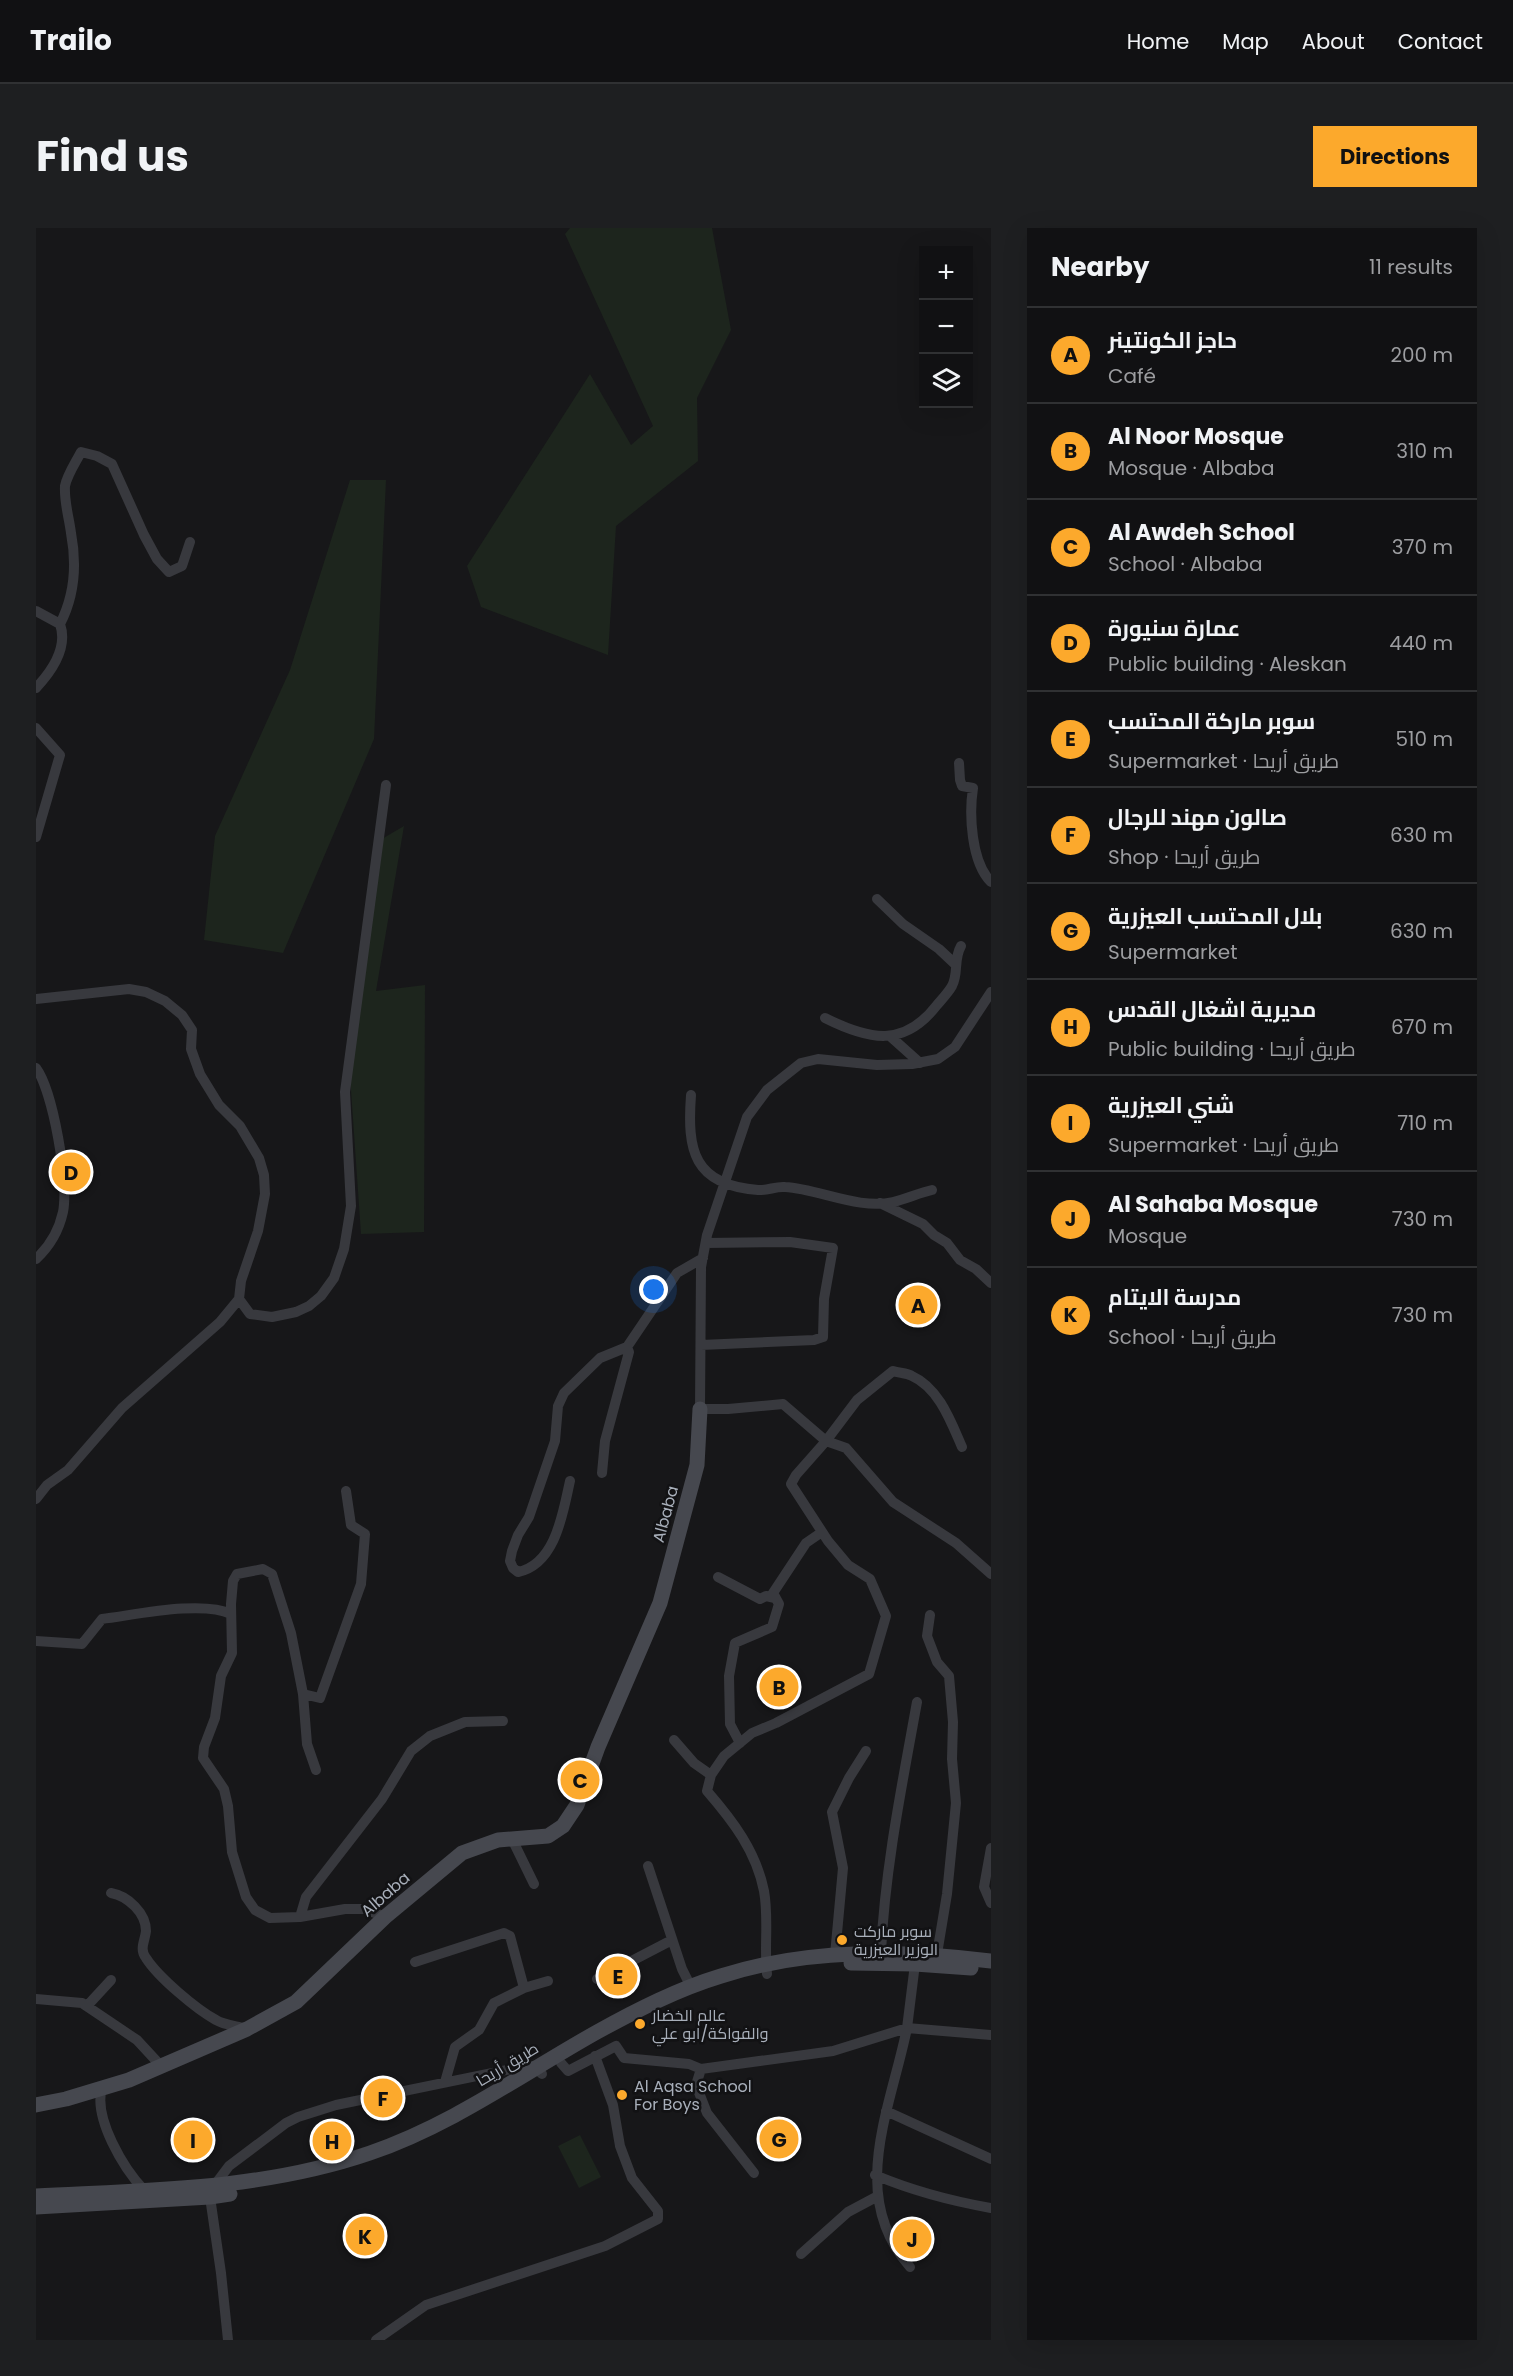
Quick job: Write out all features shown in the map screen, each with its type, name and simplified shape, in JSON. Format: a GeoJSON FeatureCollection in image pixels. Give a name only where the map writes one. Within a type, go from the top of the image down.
{"type":"FeatureCollection","features":[{"type":"Feature","properties":{"kind":"main road","name":"Albaba"},"geometry":{"type":"LineString","coordinates":[[36,2105],[102,2088],[162,2067],[247,2029],[296,2002],[385,1917],[462,1852],[498,1840],[548,1836],[563,1826],[577,1805],[660,1603],[697,1465],[700,1409]]}},
{"type":"Feature","properties":{"kind":"main road","name":"طريق أريحا"},"geometry":{"type":"LineString","coordinates":[[539,2071],[561,2063],[647,2015],[682,1999],[767,1970],[835,1955],[881,1952],[937,1954],[991,1961]]}},
{"type":"Feature","properties":{"kind":"main road","name":"طريق أريحا"},"geometry":{"type":"LineString","coordinates":[[36,2207],[278,2186],[380,2157],[423,2140],[539,2071],[597,2032],[664,1997],[722,1975],[854,1963],[915,1964],[991,1971]]}},
{"type":"Feature","properties":{"kind":"main road","name":"طريق أريحا"},"geometry":{"type":"LineString","coordinates":[[36,2196],[144,2190],[212,2192]]}},
{"type":"Feature","properties":{"kind":"street"},"geometry":{"type":"LineString","coordinates":[[36,688],[46,677],[60,653],[63,634],[60,624],[69,606],[75,564],[66,505],[66,484],[81,452],[97,456],[112,464],[144,535],[157,559],[169,572],[182,566],[190,542]]}},
{"type":"Feature","properties":{"kind":"street"},"geometry":{"type":"LineString","coordinates":[[36,611],[60,624]]}},
{"type":"Feature","properties":{"kind":"street"},"geometry":{"type":"LineString","coordinates":[[36,728],[60,755],[36,837]]}},
{"type":"Feature","properties":{"kind":"street"},"geometry":{"type":"LineString","coordinates":[[959,763],[962,786],[973,788],[970,810],[971,826],[980,865],[991,882]]}},
{"type":"Feature","properties":{"kind":"street"},"geometry":{"type":"LineString","coordinates":[[239,1299],[250,1314],[272,1317],[296,1312],[321,1296],[334,1278],[344,1249],[351,1206],[345,1092],[386,785]]}},
{"type":"Feature","properties":{"kind":"street"},"geometry":{"type":"LineString","coordinates":[[877,899],[903,924],[939,949],[955,964]]}},
{"type":"Feature","properties":{"kind":"street"},"geometry":{"type":"LineString","coordinates":[[825,1018],[845,1028],[873,1037],[891,1037],[921,1022],[953,985],[955,956],[961,946]]}},
{"type":"Feature","properties":{"kind":"street"},"geometry":{"type":"LineString","coordinates":[[36,999],[129,989],[146,992],[165,1000],[182,1015],[192,1030],[191,1049],[200,1074],[219,1105],[240,1126],[259,1158],[264,1175],[265,1194],[241,1281],[239,1299],[220,1322],[122,1408],[68,1470],[47,1485],[36,1499]]}},
{"type":"Feature","properties":{"kind":"street"},"geometry":{"type":"LineString","coordinates":[[991,992],[988,1005],[956,1047],[938,1059],[920,1063],[877,1065],[818,1059],[801,1063],[767,1090],[747,1117],[724,1182],[703,1258],[700,1409],[783,1404],[826,1441],[846,1448],[893,1502],[956,1542],[991,1574]]}},
{"type":"Feature","properties":{"kind":"street"},"geometry":{"type":"LineString","coordinates":[[891,1037],[920,1063]]}},
{"type":"Feature","properties":{"kind":"street"},"geometry":{"type":"LineString","coordinates":[[36,1068],[41,1075],[55,1119],[65,1181],[63,1211],[57,1229],[44,1251],[36,1259]]}},
{"type":"Feature","properties":{"kind":"street"},"geometry":{"type":"LineString","coordinates":[[691,1095],[689,1129],[698,1162],[708,1174],[734,1187],[760,1191],[783,1187],[848,1200],[880,1203],[894,1202],[932,1190]]}},
{"type":"Feature","properties":{"kind":"street"},"geometry":{"type":"LineString","coordinates":[[880,1203],[923,1224],[934,1236],[947,1243],[960,1260],[976,1269],[991,1283]]}},
{"type":"Feature","properties":{"kind":"street"},"geometry":{"type":"LineString","coordinates":[[701,1345],[814,1340],[823,1337],[824,1299],[832,1248],[790,1242],[706,1243]]}},
{"type":"Feature","properties":{"kind":"street"},"geometry":{"type":"LineString","coordinates":[[570,1481],[557,1534],[541,1559],[528,1570],[519,1572],[513,1568],[510,1561],[512,1551],[518,1535],[530,1517],[555,1442],[558,1406],[564,1393],[600,1358],[627,1347],[677,1273],[703,1258]]}},
{"type":"Feature","properties":{"kind":"street"},"geometry":{"type":"LineString","coordinates":[[602,1473],[604,1441],[629,1352],[627,1347]]}},
{"type":"Feature","properties":{"kind":"street"},"geometry":{"type":"LineString","coordinates":[[767,1970],[764,1892],[756,1860],[729,1815],[707,1791],[711,1775],[724,1756],[752,1733],[869,1674],[886,1616],[870,1579],[848,1565],[822,1532],[791,1484],[857,1400],[893,1371],[913,1376],[928,1389],[943,1406],[962,1447]]}},
{"type":"Feature","properties":{"kind":"street"},"geometry":{"type":"LineString","coordinates":[[303,1694],[320,1698],[362,1584],[365,1534],[351,1525],[346,1491]]}},
{"type":"Feature","properties":{"kind":"street"},"geometry":{"type":"LineString","coordinates":[[740,1743],[730,1724],[729,1676],[735,1643],[772,1627],[779,1604],[773,1593],[806,1542],[822,1532]]}},
{"type":"Feature","properties":{"kind":"street"},"geometry":{"type":"LineString","coordinates":[[316,1770],[307,1744],[303,1694],[291,1633],[272,1574],[268,1570],[237,1574],[233,1581],[232,1653],[221,1676],[215,1718],[204,1747],[203,1758],[224,1789],[228,1806],[231,1852],[246,1897],[255,1910],[270,1918],[300,1917],[345,1909],[365,1909],[385,1917]]}},
{"type":"Feature","properties":{"kind":"street"},"geometry":{"type":"LineString","coordinates":[[718,1577],[760,1599],[766,1596],[775,1598]]}},
{"type":"Feature","properties":{"kind":"street"},"geometry":{"type":"LineString","coordinates":[[36,1641],[82,1644],[102,1619],[206,1608],[223,1610],[231,1614]]}},
{"type":"Feature","properties":{"kind":"street"},"geometry":{"type":"LineString","coordinates":[[930,1616],[927,1636],[937,1662],[949,1676],[956,1803],[937,1954]]}},
{"type":"Feature","properties":{"kind":"street"},"geometry":{"type":"LineString","coordinates":[[881,1952],[882,1924],[896,1820],[917,1702]]}},
{"type":"Feature","properties":{"kind":"street"},"geometry":{"type":"LineString","coordinates":[[300,1917],[306,1897],[368,1818],[411,1751],[430,1736],[465,1722],[502,1721]]}},
{"type":"Feature","properties":{"kind":"street"},"geometry":{"type":"LineString","coordinates":[[674,1740],[694,1763],[711,1775]]}},
{"type":"Feature","properties":{"kind":"street"},"geometry":{"type":"LineString","coordinates":[[835,1955],[843,1868],[832,1812],[849,1778],[866,1752]]}},
{"type":"Feature","properties":{"kind":"street"},"geometry":{"type":"LineString","coordinates":[[512,1839],[534,1884]]}},
{"type":"Feature","properties":{"kind":"street"},"geometry":{"type":"LineString","coordinates":[[991,1848],[988,1885],[991,1903]]}},
{"type":"Feature","properties":{"kind":"street"},"geometry":{"type":"LineString","coordinates":[[648,1866],[672,1940],[691,1987]]}},
{"type":"Feature","properties":{"kind":"street"},"geometry":{"type":"LineString","coordinates":[[111,1893],[120,1894],[141,1914],[146,1932],[142,1947],[143,1954],[154,1968],[191,2003],[217,2021],[247,2029]]}},
{"type":"Feature","properties":{"kind":"street"},"geometry":{"type":"LineString","coordinates":[[415,1962],[504,1933],[510,1936],[524,1988]]}},
{"type":"Feature","properties":{"kind":"street"},"geometry":{"type":"LineString","coordinates":[[597,1978],[672,1940]]}},
{"type":"Feature","properties":{"kind":"street"},"geometry":{"type":"LineString","coordinates":[[910,2267],[897,2253],[883,2221],[875,2175],[886,2111],[907,2028],[915,1964]]}},
{"type":"Feature","properties":{"kind":"street"},"geometry":{"type":"LineString","coordinates":[[87,2006],[111,1980]]}},
{"type":"Feature","properties":{"kind":"street"},"geometry":{"type":"LineString","coordinates":[[445,2082],[455,2047],[479,2030],[494,2003],[524,1988],[548,1981]]}},
{"type":"Feature","properties":{"kind":"street"},"geometry":{"type":"LineString","coordinates":[[36,1999],[82,2003],[137,2040],[162,2067]]}},
{"type":"Feature","properties":{"kind":"street"},"geometry":{"type":"LineString","coordinates":[[561,2063],[568,2071],[616,2046],[624,2058],[689,2064],[701,2069],[833,2051],[907,2028],[991,2035]]}},
{"type":"Feature","properties":{"kind":"street"},"geometry":{"type":"LineString","coordinates":[[376,2340],[426,2305],[606,2246],[658,2219],[658,2211],[632,2178],[624,2157],[613,2105],[595,2056]]}},
{"type":"Feature","properties":{"kind":"street"},"geometry":{"type":"LineString","coordinates":[[228,2340],[212,2192],[229,2166],[286,2123],[336,2105],[521,2067],[539,2071]]}},
{"type":"Feature","properties":{"kind":"street"},"geometry":{"type":"LineString","coordinates":[[701,2069],[696,2085],[706,2113],[754,2173]]}},
{"type":"Feature","properties":{"kind":"street"},"geometry":{"type":"LineString","coordinates":[[102,2088],[99,2099],[104,2126],[133,2179],[144,2190]]}},
{"type":"Feature","properties":{"kind":"street"},"geometry":{"type":"LineString","coordinates":[[886,2111],[991,2159]]}},
{"type":"Feature","properties":{"kind":"street"},"geometry":{"type":"LineString","coordinates":[[875,2175],[900,2186],[991,2208]]}},
{"type":"Feature","properties":{"kind":"street"},"geometry":{"type":"LineString","coordinates":[[801,2254],[848,2212],[878,2196]]}},
{"type":"Feature","properties":{"kind":"shaded area"},"geometry":{"type":"Polygon","coordinates":[[[570,228],[712,228],[731,330],[697,398],[698,461],[616,526],[608,655],[481,607],[467,566],[590,374],[631,445],[653,426],[565,234],[570,228]]]}},
{"type":"Feature","properties":{"kind":"shaded area"},"geometry":{"type":"Polygon","coordinates":[[[350,480],[386,480],[374,739],[283,953],[204,940],[215,836],[290,670],[350,480]]]}},
{"type":"Feature","properties":{"kind":"shaded area"},"geometry":{"type":"Polygon","coordinates":[[[404,826],[376,991],[425,985],[424,1232],[361,1234],[348,1047],[375,843],[404,826]]]}},
{"type":"Feature","properties":{"kind":"shaded area"},"geometry":{"type":"Polygon","coordinates":[[[580,2135],[601,2177],[579,2188],[558,2146],[580,2135]]]}},
{"type":"Feature","properties":{"kind":"place","name":"عمارة سنيورة"},"geometry":{"type":"Point","coordinates":[71,1172]}},
{"type":"Feature","properties":{"kind":"place","name":"حاجز الكونتينر"},"geometry":{"type":"Point","coordinates":[918,1305]}},
{"type":"Feature","properties":{"kind":"place","name":"Al Noor Mosque"},"geometry":{"type":"Point","coordinates":[779,1687]}},
{"type":"Feature","properties":{"kind":"place","name":"Al Awdeh School"},"geometry":{"type":"Point","coordinates":[580,1780]}},
{"type":"Feature","properties":{"kind":"place","name":"سوبر ماركت الوزير العيزرية"},"geometry":{"type":"Point","coordinates":[842,1940]}},
{"type":"Feature","properties":{"kind":"place","name":"سوبر ماركة المحتسب"},"geometry":{"type":"Point","coordinates":[618,1976]}},
{"type":"Feature","properties":{"kind":"place","name":"عالم الخضار والفواكة/ابو علي"},"geometry":{"type":"Point","coordinates":[640,2024]}},
{"type":"Feature","properties":{"kind":"place","name":"Al Aqsa School For Boys"},"geometry":{"type":"Point","coordinates":[622,2095]}},
{"type":"Feature","properties":{"kind":"place","name":"صالون مهند للرجال"},"geometry":{"type":"Point","coordinates":[383,2098]}},
{"type":"Feature","properties":{"kind":"place","name":"بلال المحتسب العيزرية"},"geometry":{"type":"Point","coordinates":[779,2139]}},
{"type":"Feature","properties":{"kind":"place","name":"شني العيزرية"},"geometry":{"type":"Point","coordinates":[193,2140]}},
{"type":"Feature","properties":{"kind":"place","name":"مديرية اشغال القدس"},"geometry":{"type":"Point","coordinates":[332,2141]}},
{"type":"Feature","properties":{"kind":"place","name":"مدرسة الايتام"},"geometry":{"type":"Point","coordinates":[365,2236]}},
{"type":"Feature","properties":{"kind":"place","name":"Al Sahaba Mosque"},"geometry":{"type":"Point","coordinates":[912,2239]}}]}
